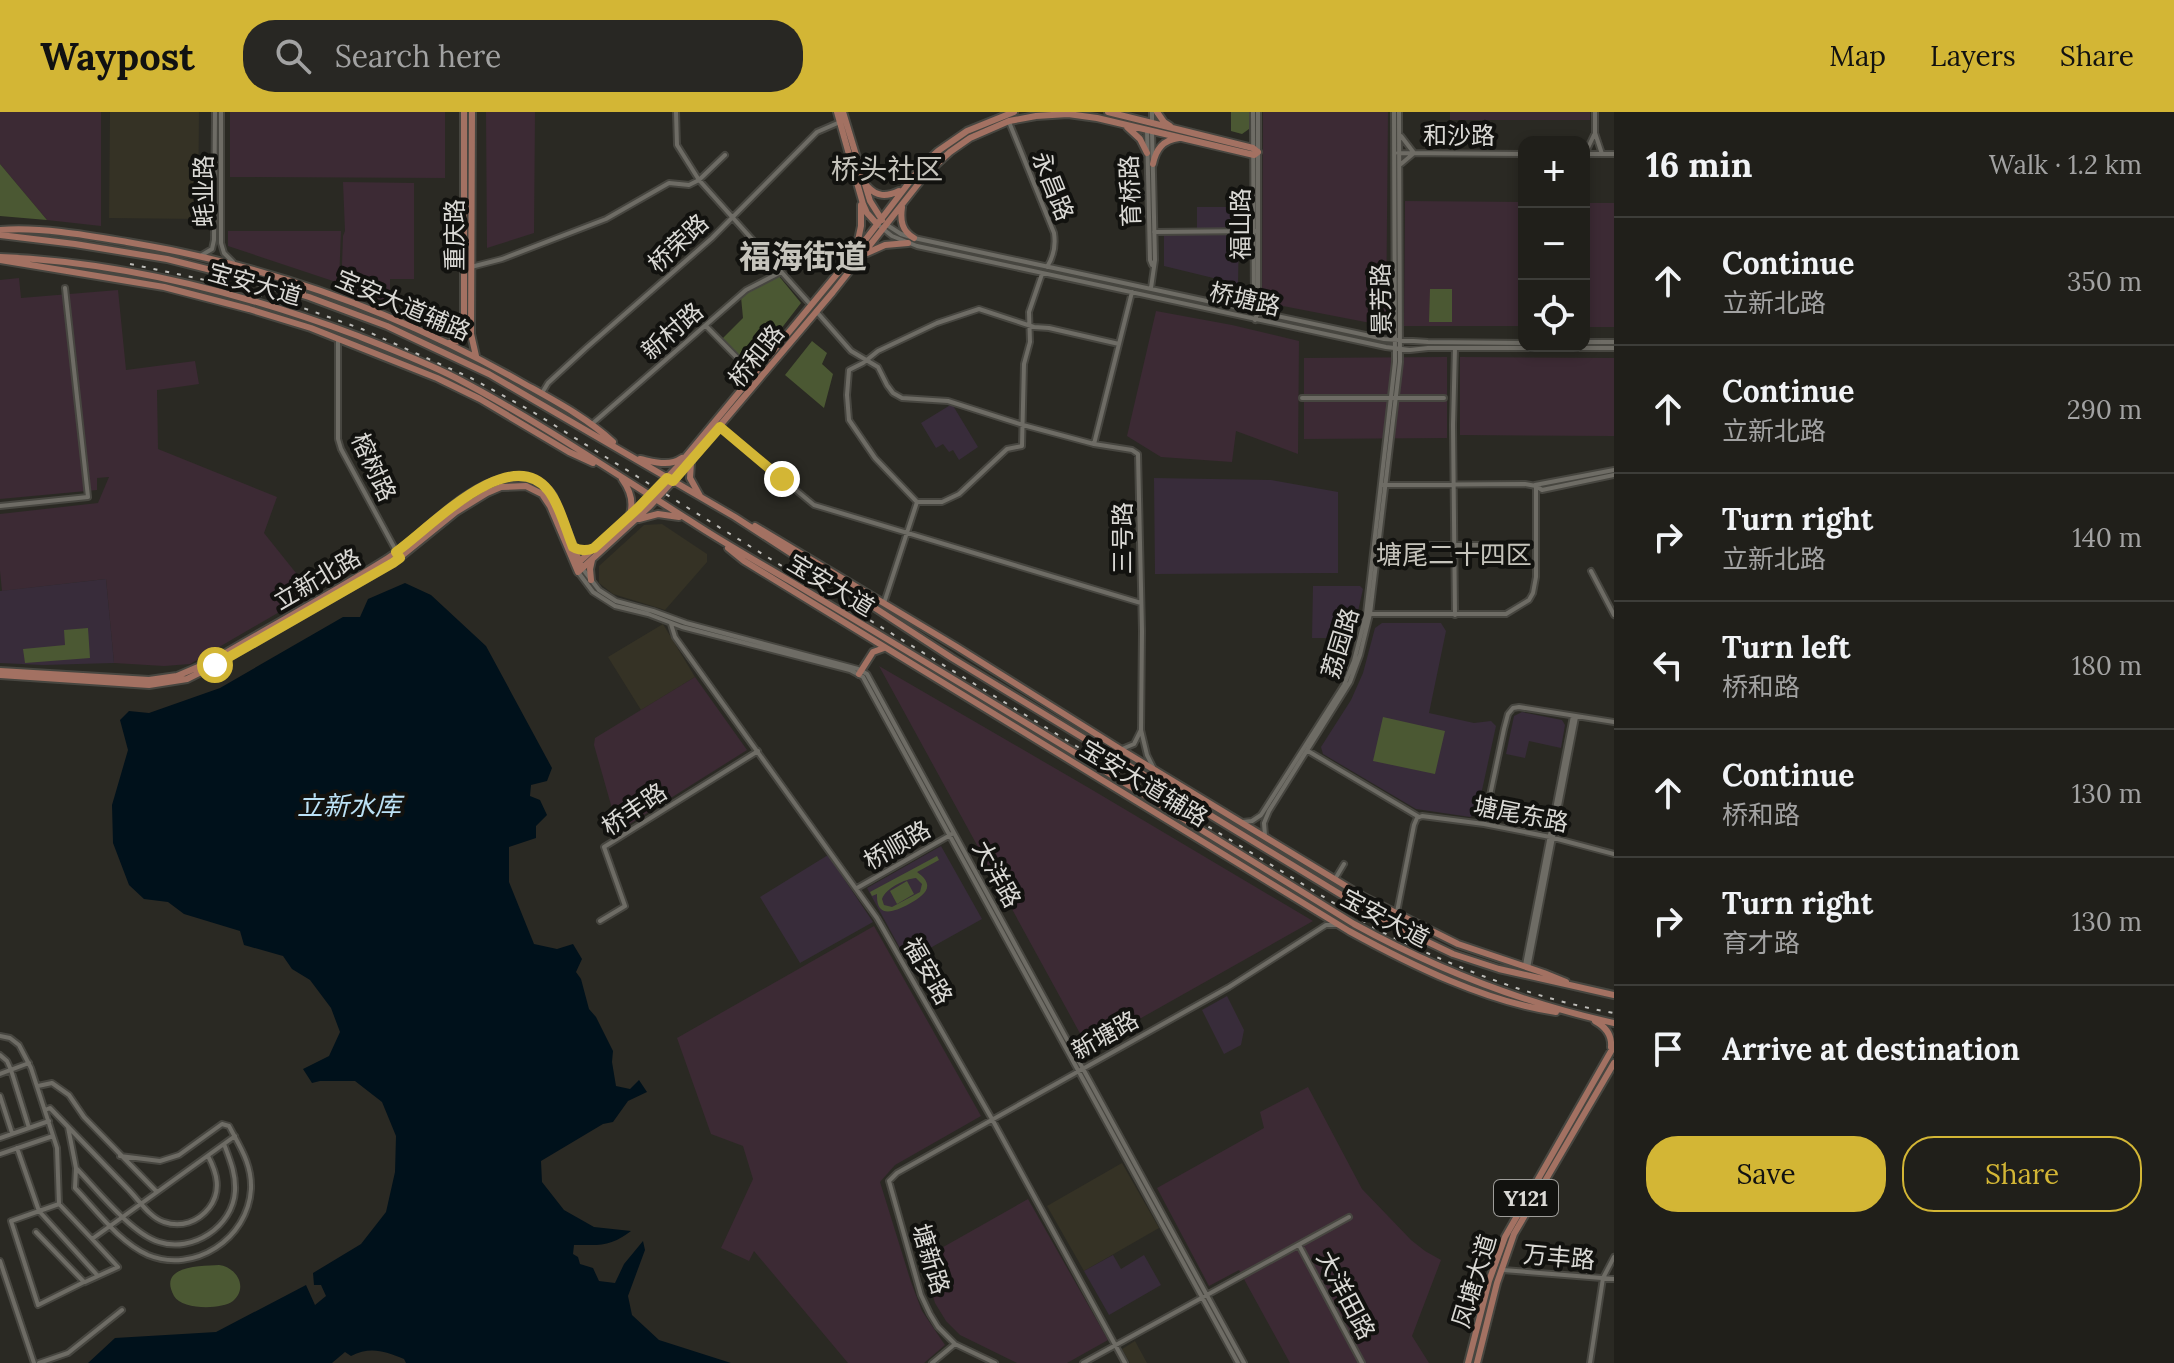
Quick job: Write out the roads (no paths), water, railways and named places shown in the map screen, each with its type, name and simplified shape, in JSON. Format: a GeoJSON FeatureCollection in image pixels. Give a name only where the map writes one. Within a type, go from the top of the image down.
{"type":"FeatureCollection","features":[{"type":"Feature","properties":{"kind":"main road","name":"重庆路"},"geometry":{"type":"LineString","coordinates":[[464,112],[467,301],[476,356]]}},
{"type":"Feature","properties":{"kind":"main road","name":"重庆路"},"geometry":{"type":"LineString","coordinates":[[450,343],[459,341],[463,335],[471,267],[472,112]]}},
{"type":"Feature","properties":{"kind":"main road"},"geometry":{"type":"LineString","coordinates":[[840,112],[840,122],[867,213],[879,222]]}},
{"type":"Feature","properties":{"kind":"main road"},"geometry":{"type":"LineString","coordinates":[[840,112],[879,222]]}},
{"type":"Feature","properties":{"kind":"main road"},"geometry":{"type":"LineString","coordinates":[[1108,112],[1185,138],[1255,151]]}},
{"type":"Feature","properties":{"kind":"main road"},"geometry":{"type":"LineString","coordinates":[[1152,112],[1173,128]]}},
{"type":"Feature","properties":{"kind":"main road"},"geometry":{"type":"LineString","coordinates":[[1009,115],[1098,115],[1120,123],[1173,128],[1255,151]]}},
{"type":"Feature","properties":{"kind":"main road","name":"桥和路"},"geometry":{"type":"LineString","coordinates":[[579,566],[653,498],[691,455],[929,159],[957,137],[1009,115]]}},
{"type":"Feature","properties":{"kind":"main road","name":"桥和路"},"geometry":{"type":"LineString","coordinates":[[691,455],[720,427],[864,255],[920,182],[960,144],[1009,115]]}},
{"type":"Feature","properties":{"kind":"main road"},"geometry":{"type":"LineString","coordinates":[[1120,123],[1140,139],[1147,153]]}},
{"type":"Feature","properties":{"kind":"main road"},"geometry":{"type":"LineString","coordinates":[[1153,164],[1157,150],[1165,142],[1185,138]]}},
{"type":"Feature","properties":{"kind":"main road"},"geometry":{"type":"LineString","coordinates":[[913,176],[920,182]]}},
{"type":"Feature","properties":{"kind":"main road"},"geometry":{"type":"LineString","coordinates":[[864,182],[872,192],[880,195],[888,196],[903,190]]}},
{"type":"Feature","properties":{"kind":"main road"},"geometry":{"type":"LineString","coordinates":[[855,250],[861,226],[860,193]]}},
{"type":"Feature","properties":{"kind":"main road"},"geometry":{"type":"LineString","coordinates":[[864,255],[885,245],[911,240],[902,226],[903,206]]}},
{"type":"Feature","properties":{"kind":"main road","name":"桥塘路"},"geometry":{"type":"LineString","coordinates":[[879,222],[885,228]]}},
{"type":"Feature","properties":{"kind":"main road","name":"宝安大道辅路"},"geometry":{"type":"LineString","coordinates":[[0,232],[24,229],[64,233],[201,255],[275,275],[353,302],[476,356],[592,424],[625,452]]}},
{"type":"Feature","properties":{"kind":"main road","name":"宝安大道"},"geometry":{"type":"LineString","coordinates":[[0,232],[167,259],[309,297],[387,326],[489,374],[735,517],[952,658],[1350,902],[1439,948],[1484,964],[1533,978],[1614,994]]}},
{"type":"Feature","properties":{"kind":"main road"},"geometry":{"type":"LineString","coordinates":[[0,259],[164,287],[261,312],[338,338],[452,385],[569,452],[611,471]]}},
{"type":"Feature","properties":{"kind":"main road","name":"宝安大道"},"geometry":{"type":"LineString","coordinates":[[0,259],[60,261],[188,284],[285,310],[384,346],[452,376],[508,407],[1366,931],[1470,980],[1614,1023]]}},
{"type":"Feature","properties":{"kind":"main road"},"geometry":{"type":"LineString","coordinates":[[841,267],[848,273]]}},
{"type":"Feature","properties":{"kind":"main road"},"geometry":{"type":"LineString","coordinates":[[275,275],[309,297]]}},
{"type":"Feature","properties":{"kind":"main road"},"geometry":{"type":"LineString","coordinates":[[632,457],[671,464],[691,455]]}},
{"type":"Feature","properties":{"kind":"main road"},"geometry":{"type":"LineString","coordinates":[[691,455],[690,478],[703,498]]}},
{"type":"Feature","properties":{"kind":"main road","name":"立新北路"},"geometry":{"type":"LineString","coordinates":[[398,555],[470,494],[499,479],[516,476],[537,481],[549,491],[579,566]]}},
{"type":"Feature","properties":{"kind":"main road"},"geometry":{"type":"LineString","coordinates":[[620,477],[631,496],[630,520],[663,514],[695,524]]}},
{"type":"Feature","properties":{"kind":"main road","name":"立新北路"},"geometry":{"type":"LineString","coordinates":[[0,673],[149,685],[178,681],[215,665],[398,555],[474,500],[494,489],[514,485],[533,488],[546,499],[579,566]]}},
{"type":"Feature","properties":{"kind":"main road","name":"宝安大道辅路"},"geometry":{"type":"LineString","coordinates":[[735,517],[769,533],[1364,897],[1458,944],[1549,974],[1576,987]]}},
{"type":"Feature","properties":{"kind":"main road","name":"宝安大道辅路"},"geometry":{"type":"LineString","coordinates":[[712,534],[744,561],[1340,925],[1417,967],[1462,985],[1524,1006],[1579,1015]]}},
{"type":"Feature","properties":{"kind":"main road"},"geometry":{"type":"LineString","coordinates":[[573,547],[594,552],[591,580]]}},
{"type":"Feature","properties":{"kind":"main road"},"geometry":{"type":"LineString","coordinates":[[858,671],[869,651],[869,637]]}},
{"type":"Feature","properties":{"kind":"main road"},"geometry":{"type":"LineString","coordinates":[[858,671],[873,652],[888,649]]}},
{"type":"Feature","properties":{"kind":"main road"},"geometry":{"type":"LineString","coordinates":[[1364,897],[1395,926]]}},
{"type":"Feature","properties":{"kind":"main road"},"geometry":{"type":"LineString","coordinates":[[1589,1017],[1608,1032],[1611,1041],[1609,1054]]}},
{"type":"Feature","properties":{"kind":"main road","name":"凤塘大道"},"geometry":{"type":"LineString","coordinates":[[1468,1363],[1501,1245],[1614,1046]]}},
{"type":"Feature","properties":{"kind":"main road","name":"凤塘大道"},"geometry":{"type":"LineString","coordinates":[[1478,1361],[1501,1270],[1514,1234],[1614,1063]]}},
{"type":"Feature","properties":{"kind":"street","name":"蚝业路"},"geometry":{"type":"LineString","coordinates":[[201,255],[212,249],[214,240],[218,112]]}},
{"type":"Feature","properties":{"kind":"street","name":"蚝业路"},"geometry":{"type":"LineString","coordinates":[[218,112],[221,243],[227,258],[235,264]]}},
{"type":"Feature","properties":{"kind":"street"},"geometry":{"type":"LineString","coordinates":[[676,112],[677,145],[699,180],[810,304]]}},
{"type":"Feature","properties":{"kind":"street","name":"育桥路"},"geometry":{"type":"LineString","coordinates":[[1152,112],[1147,153],[1150,260],[1153,268]]}},
{"type":"Feature","properties":{"kind":"street","name":"福山路"},"geometry":{"type":"LineString","coordinates":[[1255,320],[1256,112]]}},
{"type":"Feature","properties":{"kind":"street","name":"景芳路"},"geometry":{"type":"LineString","coordinates":[[1397,112],[1397,340]]}},
{"type":"Feature","properties":{"kind":"street","name":"景芳路"},"geometry":{"type":"LineString","coordinates":[[1383,485],[1397,349],[1397,112]]}},
{"type":"Feature","properties":{"kind":"street"},"geometry":{"type":"LineString","coordinates":[[1595,112],[1595,133],[1602,154]]}},
{"type":"Feature","properties":{"kind":"street","name":"永昌路"},"geometry":{"type":"LineString","coordinates":[[1009,115],[1054,233],[1055,247],[1042,273],[1029,312],[1030,342],[1024,364],[1023,425]]}},
{"type":"Feature","properties":{"kind":"street","name":"桥荣路"},"geometry":{"type":"LineString","coordinates":[[542,393],[548,383],[712,238],[817,132],[840,122]]}},
{"type":"Feature","properties":{"kind":"street","name":"育桥路"},"geometry":{"type":"LineString","coordinates":[[1149,126],[1155,260],[1151,288]]}},
{"type":"Feature","properties":{"kind":"street"},"geometry":{"type":"LineString","coordinates":[[1399,133],[1414,153],[1399,166]]}},
{"type":"Feature","properties":{"kind":"street"},"geometry":{"type":"LineString","coordinates":[[1590,144],[1595,133]]}},
{"type":"Feature","properties":{"kind":"street","name":"和沙路"},"geometry":{"type":"LineString","coordinates":[[1397,153],[1518,154]]}},
{"type":"Feature","properties":{"kind":"street"},"geometry":{"type":"LineString","coordinates":[[1590,154],[1614,154]]}},
{"type":"Feature","properties":{"kind":"street"},"geometry":{"type":"LineString","coordinates":[[471,267],[502,259],[606,219],[669,183],[689,185],[699,180],[725,155]]}},
{"type":"Feature","properties":{"kind":"street","name":"桥塘路"},"geometry":{"type":"LineString","coordinates":[[885,228],[911,240],[1042,273],[1397,349],[1614,345]]}},
{"type":"Feature","properties":{"kind":"street"},"geometry":{"type":"LineString","coordinates":[[1154,232],[1256,230]]}},
{"type":"Feature","properties":{"kind":"street","name":"桥塘路"},"geometry":{"type":"LineString","coordinates":[[911,240],[1397,340],[1518,343]]}},
{"type":"Feature","properties":{"kind":"street","name":"新村路"},"geometry":{"type":"LineString","coordinates":[[592,424],[746,290],[781,272]]}},
{"type":"Feature","properties":{"kind":"street"},"geometry":{"type":"LineString","coordinates":[[0,506],[88,497],[65,288]]}},
{"type":"Feature","properties":{"kind":"street"},"geometry":{"type":"LineString","coordinates":[[816,311],[851,351],[878,367],[893,393],[902,398],[948,401],[1094,444],[1132,292]]}},
{"type":"Feature","properties":{"kind":"street"},"geometry":{"type":"LineString","coordinates":[[1023,425],[1022,446],[1007,449],[959,494],[942,502],[917,502],[875,458],[849,420],[849,370],[878,351],[937,323],[979,309],[1003,319],[1119,344]]}},
{"type":"Feature","properties":{"kind":"street"},"geometry":{"type":"LineString","coordinates":[[706,326],[754,375]]}},
{"type":"Feature","properties":{"kind":"street","name":"榕树路"},"geometry":{"type":"LineString","coordinates":[[338,338],[338,439],[398,555]]}},
{"type":"Feature","properties":{"kind":"street","name":"桥塘路"},"geometry":{"type":"LineString","coordinates":[[1590,343],[1614,345]]}},
{"type":"Feature","properties":{"kind":"street"},"geometry":{"type":"LineString","coordinates":[[1454,348],[1455,615]]}},
{"type":"Feature","properties":{"kind":"street"},"geometry":{"type":"LineString","coordinates":[[1302,398],[1444,398]]}},
{"type":"Feature","properties":{"kind":"street"},"geometry":{"type":"LineString","coordinates":[[720,427],[814,505],[1141,603]]}},
{"type":"Feature","properties":{"kind":"street","name":"三号路"},"geometry":{"type":"LineString","coordinates":[[1094,444],[1132,450],[1138,454],[1141,730],[1147,755],[1157,772]]}},
{"type":"Feature","properties":{"kind":"street"},"geometry":{"type":"LineString","coordinates":[[1383,485],[1536,486],[1614,473]]}},
{"type":"Feature","properties":{"kind":"street","name":"荔园路"},"geometry":{"type":"LineString","coordinates":[[1265,837],[1263,827],[1266,817],[1350,682],[1360,655],[1368,614],[1383,485]]}},
{"type":"Feature","properties":{"kind":"street"},"geometry":{"type":"LineString","coordinates":[[1368,614],[1506,614],[1529,600],[1535,587],[1536,486]]}},
{"type":"Feature","properties":{"kind":"street"},"geometry":{"type":"LineString","coordinates":[[884,603],[917,502]]}},
{"type":"Feature","properties":{"kind":"street"},"geometry":{"type":"LineString","coordinates":[[1376,544],[1536,545]]}},
{"type":"Feature","properties":{"kind":"street"},"geometry":{"type":"LineString","coordinates":[[579,566],[599,590],[611,598],[672,620]]}},
{"type":"Feature","properties":{"kind":"street"},"geometry":{"type":"LineString","coordinates":[[579,566],[593,592],[606,602],[858,671]]}},
{"type":"Feature","properties":{"kind":"street"},"geometry":{"type":"LineString","coordinates":[[1591,571],[1614,615]]}},
{"type":"Feature","properties":{"kind":"street","name":"荔园路"},"geometry":{"type":"LineString","coordinates":[[1243,822],[1258,819],[1335,700],[1350,672],[1368,614]]}},
{"type":"Feature","properties":{"kind":"street","name":"福安路"},"geometry":{"type":"LineString","coordinates":[[672,620],[675,637],[877,918],[992,1119],[1125,1363]]}},
{"type":"Feature","properties":{"kind":"street","name":"大洋路"},"geometry":{"type":"LineString","coordinates":[[858,671],[868,675],[1241,1363]]}},
{"type":"Feature","properties":{"kind":"street"},"geometry":{"type":"LineString","coordinates":[[1484,824],[1510,711],[1519,707],[1614,722]]}},
{"type":"Feature","properties":{"kind":"street"},"geometry":{"type":"LineString","coordinates":[[1527,967],[1574,717]]}},
{"type":"Feature","properties":{"kind":"street"},"geometry":{"type":"LineString","coordinates":[[1120,749],[1131,747],[1141,730]]}},
{"type":"Feature","properties":{"kind":"street","name":"桥丰路"},"geometry":{"type":"LineString","coordinates":[[600,921],[625,906],[604,847],[758,751]]}},
{"type":"Feature","properties":{"kind":"street","name":"塘尾东路"},"geometry":{"type":"LineString","coordinates":[[1308,751],[1418,817],[1425,815],[1484,824],[1614,854]]}},
{"type":"Feature","properties":{"kind":"street"},"geometry":{"type":"LineString","coordinates":[[1397,915],[1418,817]]}},
{"type":"Feature","properties":{"kind":"street","name":"桥顺路"},"geometry":{"type":"LineString","coordinates":[[857,888],[952,834]]}},
{"type":"Feature","properties":{"kind":"street"},"geometry":{"type":"LineString","coordinates":[[1335,879],[1344,864]]}},
{"type":"Feature","properties":{"kind":"street","name":"新塘路"},"geometry":{"type":"LineString","coordinates":[[889,1181],[897,1173],[1229,987],[1326,925],[1340,925]]}},
{"type":"Feature","properties":{"kind":"street"},"geometry":{"type":"LineString","coordinates":[[0,1036],[10,1038],[19,1045],[38,1086],[57,1148],[59,1204],[118,1267],[38,1305],[11,1221],[59,1204]]}},
{"type":"Feature","properties":{"kind":"street"},"geometry":{"type":"LineString","coordinates":[[0,1055],[11,1070],[29,1128]]}},
{"type":"Feature","properties":{"kind":"street"},"geometry":{"type":"LineString","coordinates":[[0,1074],[29,1063]]}},
{"type":"Feature","properties":{"kind":"street"},"geometry":{"type":"LineString","coordinates":[[38,1086],[52,1083],[69,1095],[84,1117],[157,1192]]}},
{"type":"Feature","properties":{"kind":"street"},"geometry":{"type":"LineString","coordinates":[[0,1096],[12,1133]]}},
{"type":"Feature","properties":{"kind":"street"},"geometry":{"type":"LineString","coordinates":[[45,1110],[50,1108],[158,1219],[166,1223],[192,1222],[212,1204],[217,1188],[216,1171],[208,1155]]}},
{"type":"Feature","properties":{"kind":"street"},"geometry":{"type":"LineString","coordinates":[[0,1138],[49,1121]]}},
{"type":"Feature","properties":{"kind":"street"},"geometry":{"type":"LineString","coordinates":[[68,1127],[76,1168],[75,1188],[131,1245],[148,1255],[170,1261],[192,1260],[226,1241],[240,1224],[251,1187],[244,1150],[229,1126],[222,1124],[179,1155],[160,1161],[120,1156]]}},
{"type":"Feature","properties":{"kind":"street"},"geometry":{"type":"LineString","coordinates":[[0,1154],[53,1136]]}},
{"type":"Feature","properties":{"kind":"street"},"geometry":{"type":"LineString","coordinates":[[92,1239],[235,1136]]}},
{"type":"Feature","properties":{"kind":"street"},"geometry":{"type":"LineString","coordinates":[[76,1168],[141,1234],[159,1243],[178,1245],[200,1240],[228,1216],[235,1195],[235,1173],[224,1144]]}},
{"type":"Feature","properties":{"kind":"street"},"geometry":{"type":"LineString","coordinates":[[17,1148],[39,1211],[98,1276]]}},
{"type":"Feature","properties":{"kind":"street","name":"塘新路"},"geometry":{"type":"LineString","coordinates":[[889,1181],[923,1301],[938,1327],[955,1344],[995,1363]]}},
{"type":"Feature","properties":{"kind":"street"},"geometry":{"type":"LineString","coordinates":[[1083,1363],[1349,1217]]}},
{"type":"Feature","properties":{"kind":"street"},"geometry":{"type":"LineString","coordinates":[[36,1232],[84,1282]]}},
{"type":"Feature","properties":{"kind":"street","name":"大洋田路"},"geometry":{"type":"LineString","coordinates":[[1299,1244],[1362,1363]]}},
{"type":"Feature","properties":{"kind":"street"},"geometry":{"type":"LineString","coordinates":[[1590,1363],[1603,1278],[1614,1257]]}},
{"type":"Feature","properties":{"kind":"street"},"geometry":{"type":"LineString","coordinates":[[0,1261],[36,1363],[68,1353],[122,1310]]}},
{"type":"Feature","properties":{"kind":"street","name":"万丰路"},"geometry":{"type":"LineString","coordinates":[[1501,1270],[1614,1279]]}},
{"type":"Feature","properties":{"kind":"street"},"geometry":{"type":"LineString","coordinates":[[932,1363],[955,1344]]}},
{"type":"Feature","properties":{"kind":"water","name":"立新水库"},"geometry":{"type":"Polygon","coordinates":[[[405,583],[431,595],[486,646],[552,768],[547,781],[531,785],[530,796],[540,800],[547,815],[536,826],[536,838],[509,847],[509,882],[534,944],[557,949],[573,944],[582,959],[576,972],[589,1009],[613,1051],[616,1086],[630,1089],[639,1080],[647,1092],[628,1101],[613,1122],[603,1124],[541,1161],[542,1182],[564,1210],[594,1227],[631,1231],[604,1244],[574,1245],[573,1254],[580,1264],[593,1268],[599,1281],[615,1283],[624,1264],[643,1241],[645,1250],[628,1296],[632,1315],[659,1340],[731,1363],[406,1363],[404,1359],[371,1350],[351,1356],[345,1352],[332,1363],[88,1363],[115,1338],[216,1332],[306,1285],[315,1305],[326,1296],[321,1285],[314,1285],[313,1273],[361,1244],[386,1212],[395,1172],[396,1136],[382,1102],[355,1081],[312,1083],[303,1069],[329,1056],[340,1032],[331,1008],[310,980],[292,969],[283,956],[244,945],[240,931],[184,914],[168,902],[144,899],[129,885],[113,843],[112,805],[128,750],[120,720],[129,711],[149,713],[220,688],[343,617],[360,617],[368,599],[405,583]]]}},
{"type":"Feature","properties":{"kind":"railway"},"geometry":{"type":"LineString","coordinates":[[130,264],[205,280],[292,304],[362,329],[471,378],[533,412],[1378,930],[1493,980],[1552,999],[1614,1013]]}},
{"type":"Feature","properties":{"kind":"district","name":"桥头社区"},"geometry":{"type":"Point","coordinates":[887,169]}},
{"type":"Feature","properties":{"kind":"district","name":"福海街道"},"geometry":{"type":"Point","coordinates":[803,256]}},
{"type":"Feature","properties":{"kind":"district","name":"塘尾二十四区"},"geometry":{"type":"Point","coordinates":[1454,554]}}]}
